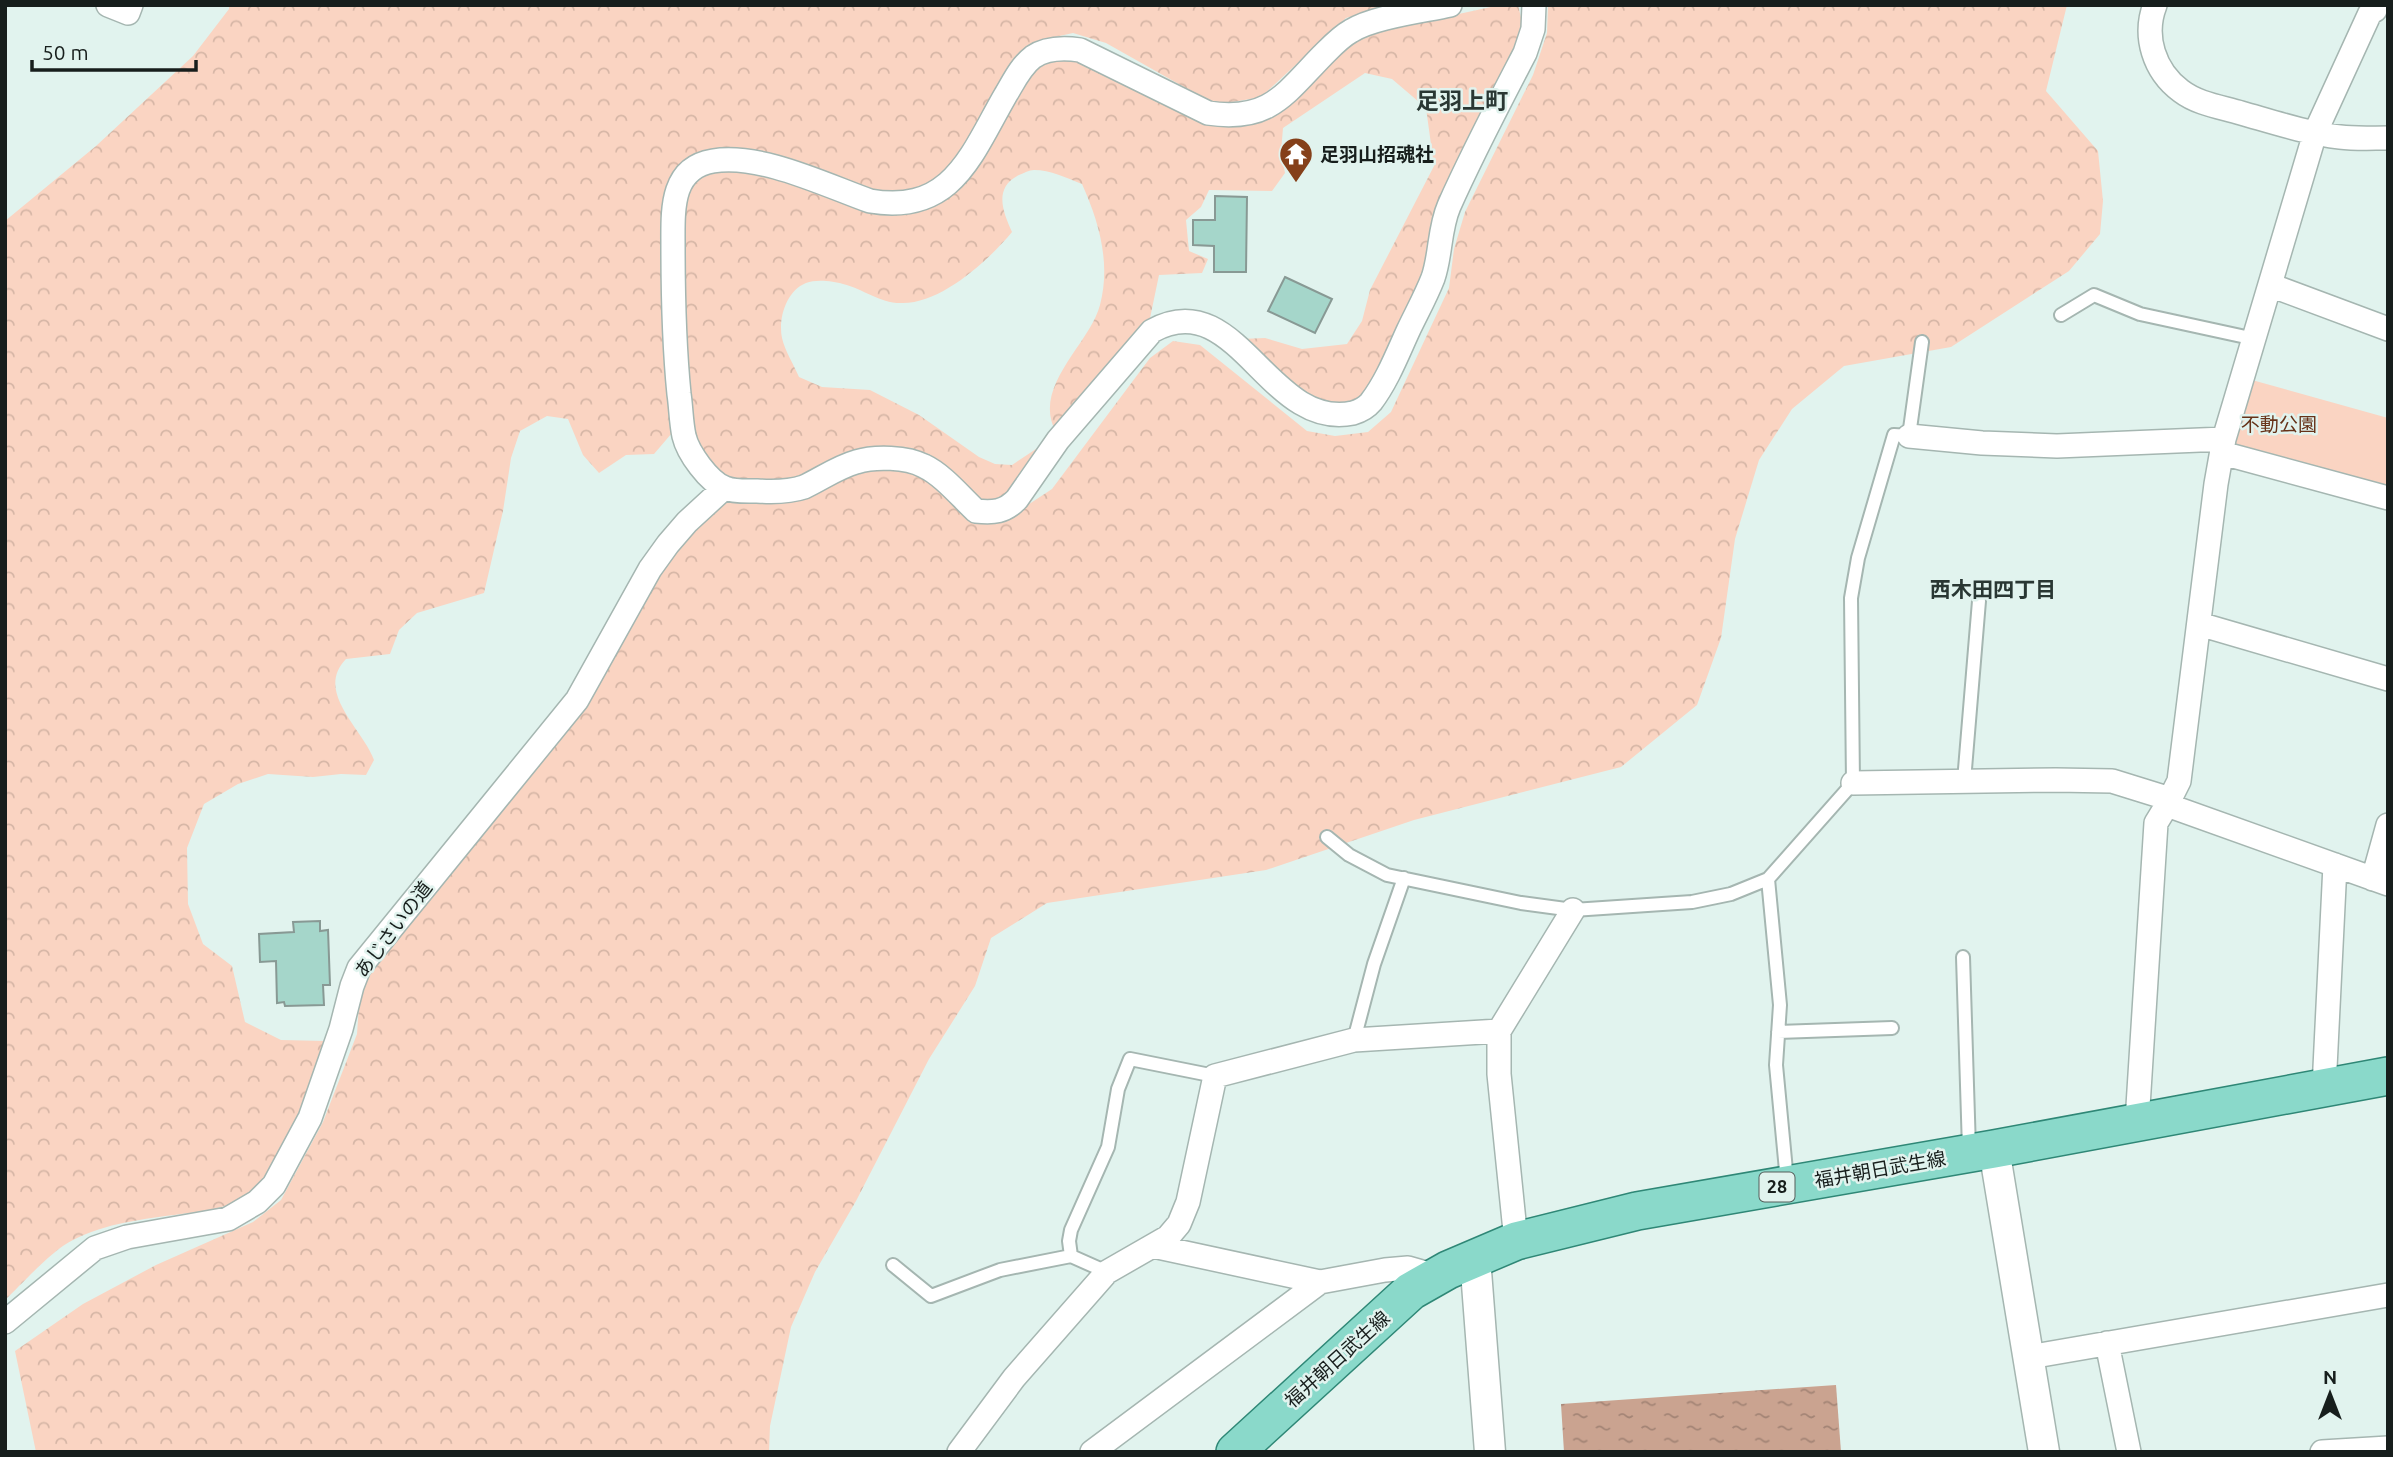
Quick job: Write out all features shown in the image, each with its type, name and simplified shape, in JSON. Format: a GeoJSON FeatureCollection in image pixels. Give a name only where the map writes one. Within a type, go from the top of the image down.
{"type":"FeatureCollection","features":[{"type":"Feature","properties":{"kind":"main road","name":"福井朝日武生線"},"geometry":{"type":"LineString","coordinates":[[1254,1446],[1411,1291],[1436,1276],[1516,1241],[1637,1211],[2388,1076]]}},
{"type":"Feature","properties":{"kind":"street"},"geometry":{"type":"LineString","coordinates":[[108,5],[128,13],[131,5]]}},
{"type":"Feature","properties":{"kind":"street"},"geometry":{"type":"LineString","coordinates":[[1450,5],[1360,25],[1340,38],[1277,102],[1247,113],[1208,113],[1080,50],[1066,48],[1035,56],[1016,77],[963,170],[933,195],[917,200],[886,204],[870,201],[762,162],[717,160],[694,167],[681,179],[673,208],[676,357],[684,435],[688,447],[701,468],[724,488],[789,491],[857,461],[889,459],[924,466],[976,511],[1000,511],[1017,499],[1058,440],[1152,331],[1175,321],[1198,321],[1221,332],[1289,395],[1310,409],[1349,414],[1360,411],[1369,404],[1385,379],[1434,276],[1438,245],[1448,208],[1525,53],[1533,29],[1534,5]]}},
{"type":"Feature","properties":{"kind":"street"},"geometry":{"type":"LineString","coordinates":[[2155,5],[2150,32],[2154,57],[2161,70],[2181,92],[2201,102],[2315,133],[2341,137],[2388,138]]}},
{"type":"Feature","properties":{"kind":"street"},"geometry":{"type":"LineString","coordinates":[[2137,1122],[2156,823],[2179,781],[2223,446],[2315,133],[2370,13],[2380,8]]}},
{"type":"Feature","properties":{"kind":"street"},"geometry":{"type":"LineString","coordinates":[[2270,285],[2388,329]]}},
{"type":"Feature","properties":{"kind":"street"},"geometry":{"type":"LineString","coordinates":[[1909,436],[2057,446],[2223,446],[2388,498]]}},
{"type":"Feature","properties":{"kind":"street","name":"あじさいの道"},"geometry":{"type":"LineString","coordinates":[[5,1322],[96,1248],[127,1237],[228,1219],[257,1202],[274,1185],[310,1118],[341,1030],[359,968],[577,699],[650,569],[687,522],[724,488]]}},
{"type":"Feature","properties":{"kind":"street"},"geometry":{"type":"LineString","coordinates":[[2199,624],[2388,678]]}},
{"type":"Feature","properties":{"kind":"street"},"geometry":{"type":"LineString","coordinates":[[1853,783],[2112,781],[2380,881],[2388,825]]}},
{"type":"Feature","properties":{"kind":"street"},"geometry":{"type":"LineString","coordinates":[[2324,1088],[2335,865]]}},
{"type":"Feature","properties":{"kind":"street"},"geometry":{"type":"LineString","coordinates":[[1516,1241],[1499,1074],[1499,1031],[1573,910]]}},
{"type":"Feature","properties":{"kind":"street"},"geometry":{"type":"LineString","coordinates":[[959,1452],[1014,1378],[1107,1272],[1168,1237],[1179,1223],[1188,1202],[1215,1076],[1354,1040],[1499,1031]]}},
{"type":"Feature","properties":{"kind":"street"},"geometry":{"type":"LineString","coordinates":[[1982,1151],[2029,1357],[2044,1452]]}},
{"type":"Feature","properties":{"kind":"street"},"geometry":{"type":"LineString","coordinates":[[1153,1246],[1320,1282],[1408,1268],[1436,1276]]}},
{"type":"Feature","properties":{"kind":"street"},"geometry":{"type":"LineString","coordinates":[[1475,1258],[1490,1452]]}},
{"type":"Feature","properties":{"kind":"street"},"geometry":{"type":"LineString","coordinates":[[1092,1452],[1320,1282]]}},
{"type":"Feature","properties":{"kind":"street"},"geometry":{"type":"LineString","coordinates":[[2029,1357],[2388,1295]]}},
{"type":"Feature","properties":{"kind":"street"},"geometry":{"type":"LineString","coordinates":[[2107,1343],[2129,1452]]}},
{"type":"Feature","properties":{"kind":"street"},"geometry":{"type":"LineString","coordinates":[[2322,1452],[2388,1448]]}},
{"type":"Feature","properties":{"kind":"lane"},"geometry":{"type":"LineString","coordinates":[[2061,315],[2094,295],[2140,314],[2255,338]]}},
{"type":"Feature","properties":{"kind":"lane"},"geometry":{"type":"LineString","coordinates":[[1327,837],[1349,855],[1387,874],[1521,903],[1573,910],[1692,902],[1731,894],[1768,879],[1853,783],[1851,598],[1858,558],[1894,435],[1909,436],[1922,342]]}},
{"type":"Feature","properties":{"kind":"lane"},"geometry":{"type":"LineString","coordinates":[[1964,781],[1979,601]]}},
{"type":"Feature","properties":{"kind":"lane"},"geometry":{"type":"LineString","coordinates":[[1354,1040],[1374,964],[1404,878]]}},
{"type":"Feature","properties":{"kind":"lane"},"geometry":{"type":"LineString","coordinates":[[1768,879],[1780,1005],[1776,1065],[1787,1185]]}},
{"type":"Feature","properties":{"kind":"lane"},"geometry":{"type":"LineString","coordinates":[[1963,957],[1982,1151]]}},
{"type":"Feature","properties":{"kind":"lane"},"geometry":{"type":"LineString","coordinates":[[1778,1032],[1892,1028]]}},
{"type":"Feature","properties":{"kind":"lane"},"geometry":{"type":"LineString","coordinates":[[1071,1256],[1071,1230],[1108,1147],[1118,1089],[1130,1059],[1215,1076]]}},
{"type":"Feature","properties":{"kind":"lane"},"geometry":{"type":"LineString","coordinates":[[893,1265],[931,1296],[1000,1270],[1071,1256],[1107,1272]]}},
{"type":"Feature","properties":{"kind":"green space"},"geometry":{"type":"Polygon","coordinates":[[[229,5],[1389,5],[1346,18],[1261,97],[1222,104],[1207,100],[1106,43],[1073,33],[1039,43],[958,165],[942,180],[887,199],[764,159],[677,177],[672,433],[654,454],[626,455],[599,473],[583,455],[568,419],[547,416],[520,431],[511,458],[503,511],[484,593],[417,613],[399,630],[390,654],[346,659],[338,672],[335,684],[338,697],[374,760],[366,775],[313,777],[268,774],[238,784],[204,804],[187,848],[188,904],[203,944],[232,966],[245,1022],[281,1040],[326,1041],[302,1110],[279,1158],[247,1194],[228,1205],[205,1211],[125,1222],[73,1240],[47,1259],[5,1300],[5,221],[96,146],[193,56],[229,9],[229,5]]]}},
{"type":"Feature","properties":{"kind":"green space"},"geometry":{"type":"Polygon","coordinates":[[[1500,5],[1518,5],[1523,26],[1516,52],[1438,203],[1428,244],[1426,274],[1365,401],[1348,406],[1312,401],[1241,339],[1265,338],[1302,349],[1347,344],[1362,321],[1370,290],[1434,166],[1426,108],[1392,79],[1365,73],[1283,128],[1281,152],[1285,173],[1272,191],[1209,190],[1201,207],[1186,220],[1189,251],[1208,259],[1202,273],[1159,275],[1149,323],[1056,432],[1050,415],[1056,382],[1094,320],[1103,289],[1102,243],[1082,184],[1040,170],[1028,171],[1011,180],[1003,193],[1002,201],[1012,232],[978,267],[933,296],[918,301],[895,303],[851,286],[824,281],[806,283],[793,292],[785,306],[781,331],[785,348],[799,377],[822,387],[870,390],[919,415],[979,457],[995,464],[1012,465],[1048,438],[1009,497],[981,504],[925,456],[785,483],[728,482],[694,445],[682,356],[684,195],[699,174],[712,169],[760,169],[867,210],[882,214],[913,210],[1035,67],[1051,60],[1075,59],[1227,124],[1367,34],[1500,5]]]}},
{"type":"Feature","properties":{"kind":"green space"},"geometry":{"type":"Polygon","coordinates":[[[1548,5],[2067,5],[2046,91],[2098,151],[2103,201],[2100,234],[2069,271],[1951,347],[1844,366],[1792,409],[1759,460],[1735,539],[1721,638],[1697,705],[1621,767],[1414,820],[1266,870],[1047,903],[991,938],[975,986],[929,1059],[856,1201],[815,1272],[791,1327],[770,1426],[769,1452],[36,1452],[15,1351],[83,1304],[156,1265],[253,1222],[281,1200],[323,1122],[357,1034],[360,989],[370,964],[588,705],[658,571],[725,495],[855,467],[880,466],[928,476],[960,506],[1014,514],[1052,489],[1150,358],[1173,341],[1200,345],[1307,431],[1335,436],[1368,432],[1391,412],[1449,288],[1454,249],[1465,212],[1533,75],[1547,33],[1548,5]]]}},
{"type":"Feature","properties":{"kind":"green space","name":"不動公園"},"geometry":{"type":"Polygon","coordinates":[[[2252,380],[2388,418],[2388,491],[2231,448],[2252,380]]]}},
{"type":"Feature","properties":{"kind":"water"},"geometry":{"type":"Polygon","coordinates":[[[1836,1385],[1841,1452],[1564,1452],[1561,1404],[1836,1385]]]}},
{"type":"Feature","properties":{"kind":"building"},"geometry":{"type":"Polygon","coordinates":[[[1215,196],[1247,197],[1246,272],[1214,272],[1214,246],[1193,245],[1193,220],[1215,220],[1215,196]]]}},
{"type":"Feature","properties":{"kind":"building"},"geometry":{"type":"Polygon","coordinates":[[[1285,277],[1332,299],[1315,333],[1268,311],[1285,277]]]}},
{"type":"Feature","properties":{"kind":"building"},"geometry":{"type":"Polygon","coordinates":[[[320,921],[320,931],[328,930],[330,985],[323,985],[324,1005],[285,1006],[284,1002],[277,1003],[276,961],[260,962],[259,934],[294,932],[293,922],[320,921]]]}},
{"type":"Feature","properties":{"kind":"place","name":"足羽山招魂社"},"geometry":{"type":"Point","coordinates":[1296,184]}},
{"type":"Feature","properties":{"kind":"district","name":"足羽上町"},"geometry":{"type":"Point","coordinates":[1462,101]}},
{"type":"Feature","properties":{"kind":"district","name":"西木田四丁目"},"geometry":{"type":"Point","coordinates":[1993,590]}}]}
